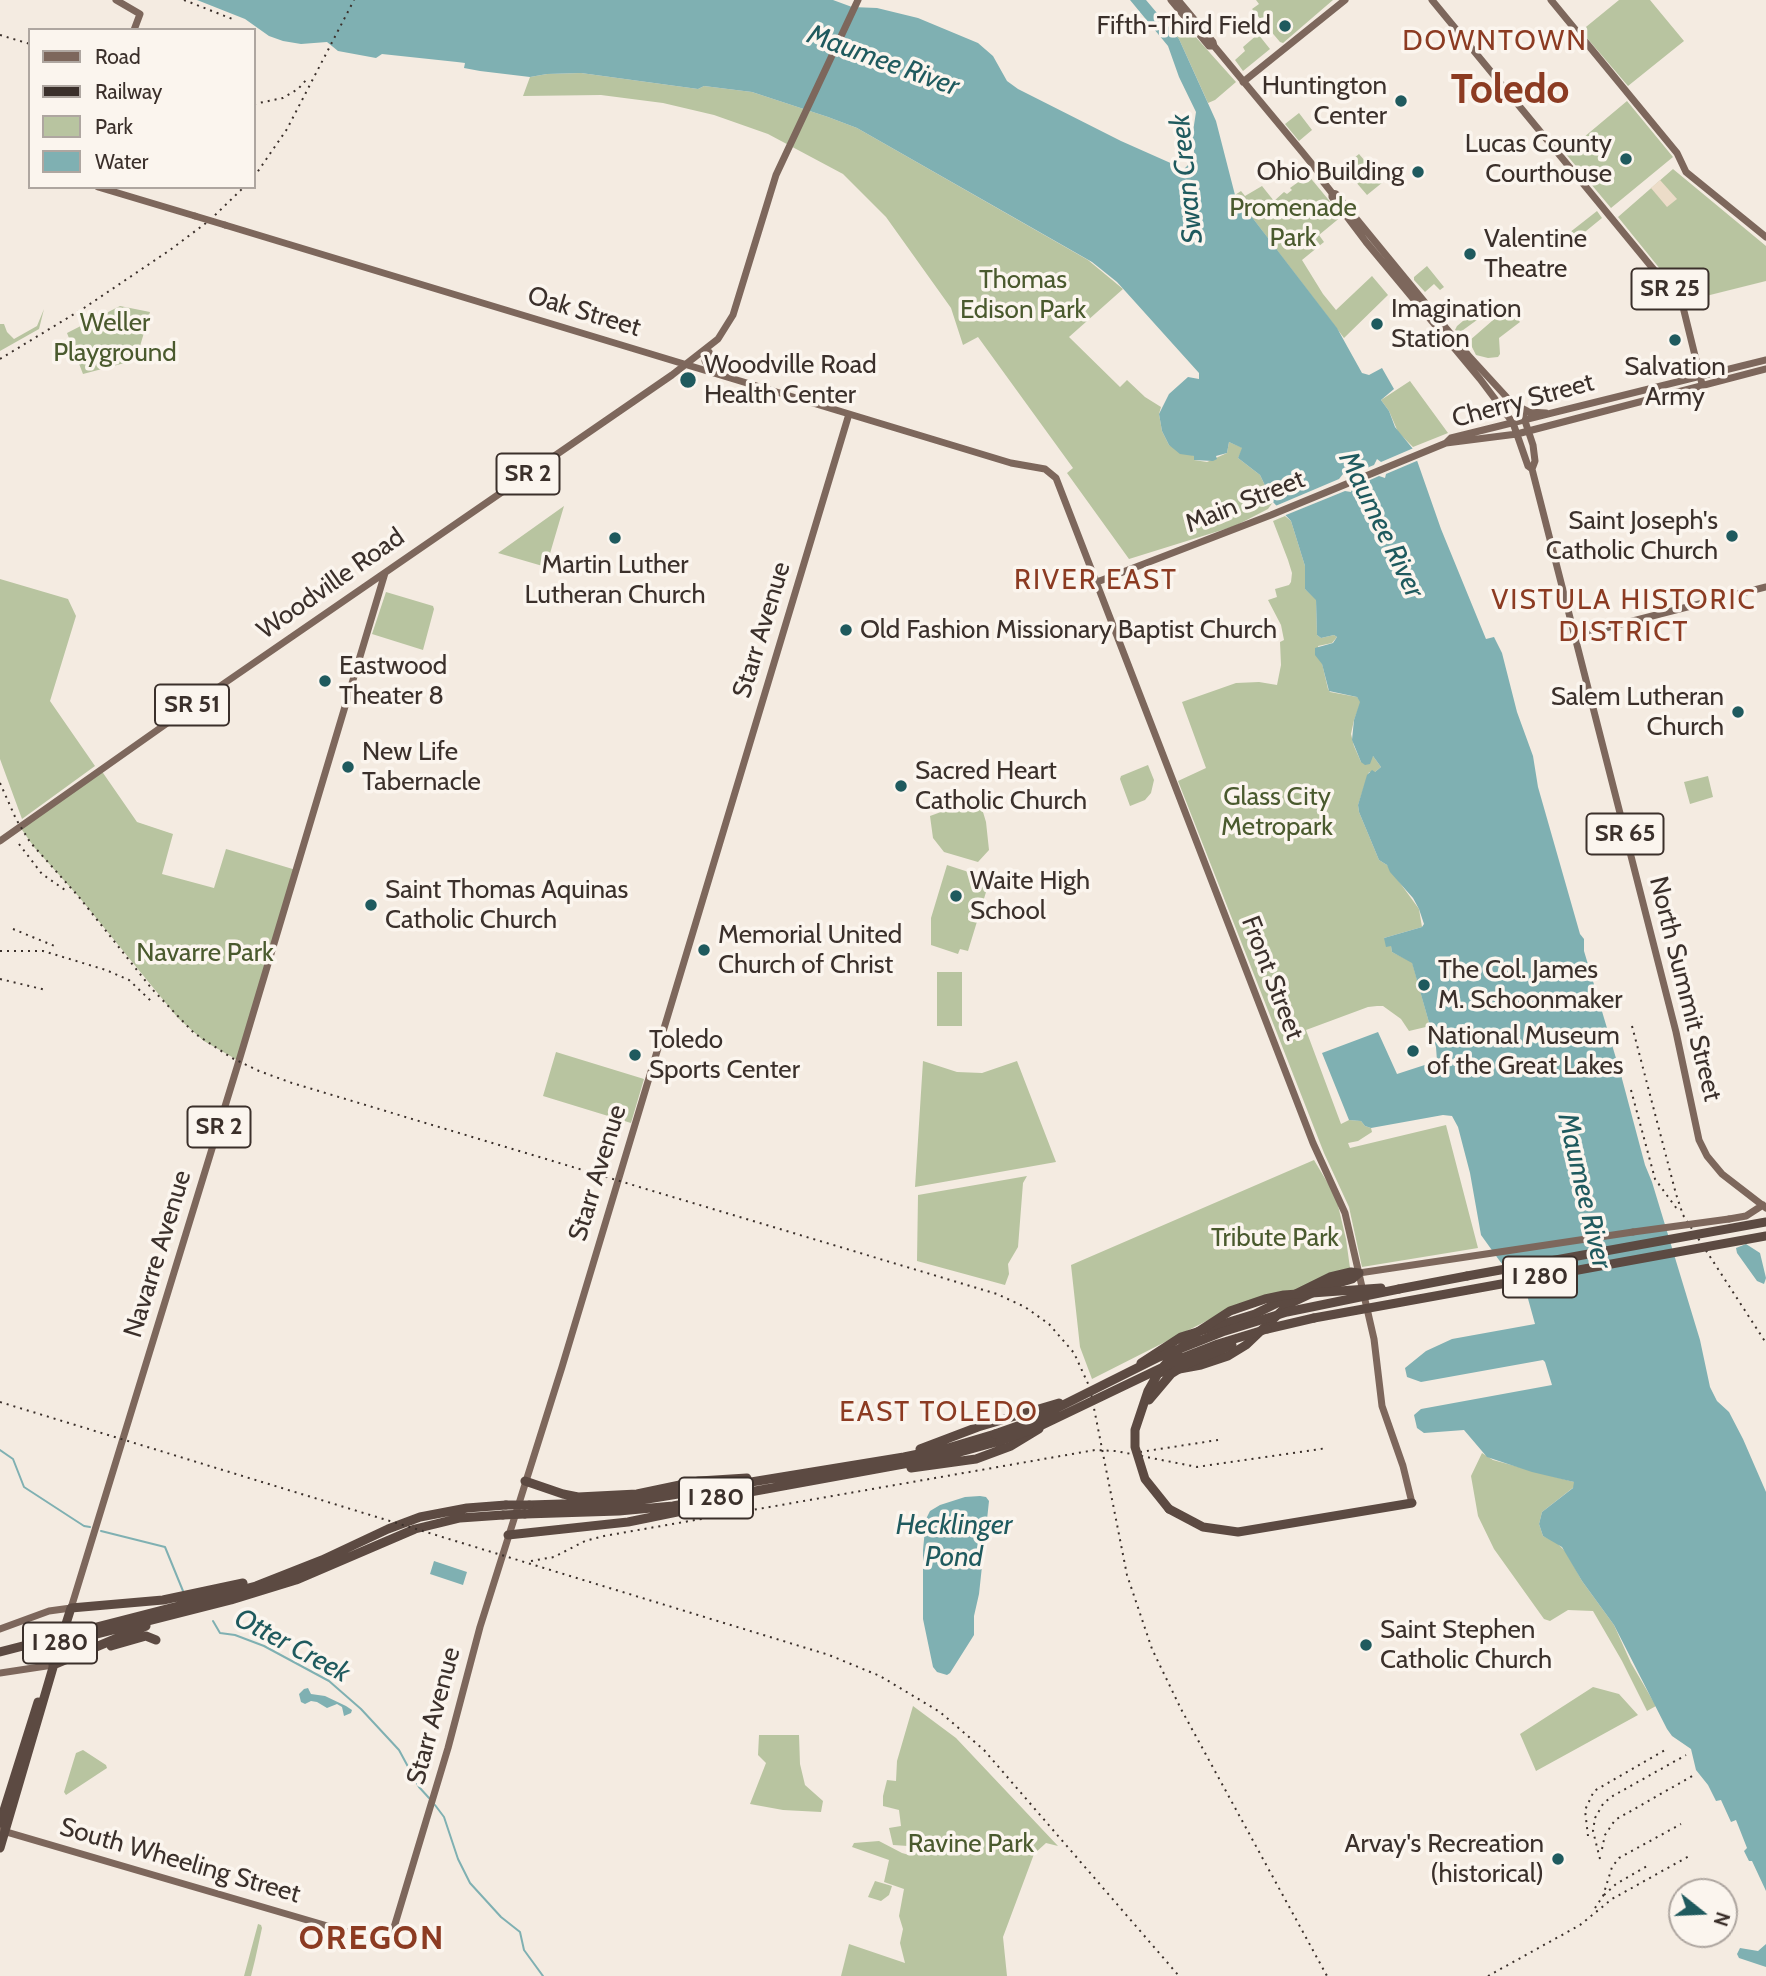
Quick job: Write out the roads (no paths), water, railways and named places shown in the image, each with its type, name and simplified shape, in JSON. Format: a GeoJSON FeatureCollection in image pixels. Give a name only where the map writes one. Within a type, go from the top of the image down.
{"type":"FeatureCollection","features":[{"type":"Feature","properties":{"kind":"highway","name":"I 280"},"geometry":{"type":"LineString","coordinates":[[0,1652],[256,1586],[420,1517],[467,1508],[504,1510],[629,1502],[801,1474],[956,1454],[998,1438],[1159,1357],[1222,1332],[1287,1312],[1766,1222]]}},
{"type":"Feature","properties":{"kind":"highway","name":"I 280"},"geometry":{"type":"LineString","coordinates":[[998,1438],[1036,1428],[1182,1358],[1268,1329],[1314,1318],[1766,1236]]}},
{"type":"Feature","properties":{"kind":"highway"},"geometry":{"type":"LineString","coordinates":[[921,1457],[978,1427],[1051,1407],[1074,1397],[1140,1377],[1201,1365],[1228,1356],[1246,1345],[1289,1304],[1331,1285],[1352,1279],[1359,1273]]}},
{"type":"Feature","properties":{"kind":"highway"},"geometry":{"type":"LineString","coordinates":[[921,1457],[976,1459],[1005,1449],[1085,1402],[1181,1337],[1255,1314],[1330,1277],[1359,1273]]}},
{"type":"Feature","properties":{"kind":"highway"},"geometry":{"type":"LineString","coordinates":[[1399,1289],[1340,1290],[1265,1299],[1230,1311],[1193,1335],[1160,1370],[1139,1411],[1135,1447],[1145,1479],[1152,1490],[1171,1507],[1203,1527],[1238,1532],[1411,1501]]}},
{"type":"Feature","properties":{"kind":"highway"},"geometry":{"type":"LineString","coordinates":[[1171,1507],[1154,1486],[1143,1463],[1141,1427],[1144,1409],[1151,1395],[1171,1374],[1187,1364],[1268,1329]]}},
{"type":"Feature","properties":{"kind":"highway","name":"I 280"},"geometry":{"type":"LineString","coordinates":[[527,1509],[619,1511],[667,1507],[870,1470],[903,1460]]}},
{"type":"Feature","properties":{"kind":"highway"},"geometry":{"type":"LineString","coordinates":[[525,1481],[578,1497],[637,1494],[708,1480],[801,1474]]}},
{"type":"Feature","properties":{"kind":"highway"},"geometry":{"type":"LineString","coordinates":[[508,1535],[640,1520],[844,1475]]}},
{"type":"Feature","properties":{"kind":"highway","name":"I 280"},"geometry":{"type":"LineString","coordinates":[[0,1658],[204,1607],[296,1580],[415,1529],[504,1510]]}},
{"type":"Feature","properties":{"kind":"highway"},"geometry":{"type":"LineString","coordinates":[[71,1608],[163,1600],[263,1579],[322,1560]]}},
{"type":"Feature","properties":{"kind":"highway"},"geometry":{"type":"LineString","coordinates":[[53,1665],[142,1628],[204,1607]]}},
{"type":"Feature","properties":{"kind":"highway","name":"Navarre Avenue"},"geometry":{"type":"LineString","coordinates":[[0,1848],[71,1608]]}},
{"type":"Feature","properties":{"kind":"highway"},"geometry":{"type":"LineString","coordinates":[[96,1648],[146,1636],[156,1640]]}},
{"type":"Feature","properties":{"kind":"highway","name":"Navarre Avenue"},"geometry":{"type":"LineString","coordinates":[[0,1823],[48,1670],[53,1665]]}},
{"type":"Feature","properties":{"kind":"highway"},"geometry":{"type":"LineString","coordinates":[[38,1723],[46,1688],[43,1686]]}},
{"type":"Feature","properties":{"kind":"highway"},"geometry":{"type":"LineString","coordinates":[[35,1712],[32,1731],[35,1734]]}},
{"type":"Feature","properties":{"kind":"main road"},"geometry":{"type":"LineString","coordinates":[[116,0],[140,14],[136,28]]}},
{"type":"Feature","properties":{"kind":"main road","name":"Woodville Road"},"geometry":{"type":"LineString","coordinates":[[687,364],[709,352],[729,333],[778,183],[860,0]]}},
{"type":"Feature","properties":{"kind":"main road"},"geometry":{"type":"LineString","coordinates":[[1171,0],[1209,46],[1214,47]]}},
{"type":"Feature","properties":{"kind":"main road"},"geometry":{"type":"LineString","coordinates":[[1178,0],[1213,42],[1214,47]]}},
{"type":"Feature","properties":{"kind":"main road"},"geometry":{"type":"LineString","coordinates":[[1243,82],[1345,0]]}},
{"type":"Feature","properties":{"kind":"main road","name":"SR 25"},"geometry":{"type":"LineString","coordinates":[[1432,0],[1678,299],[1683,307],[1701,381]]}},
{"type":"Feature","properties":{"kind":"main road"},"geometry":{"type":"LineString","coordinates":[[1550,0],[1680,158],[1682,166],[1690,176],[1766,237]]}},
{"type":"Feature","properties":{"kind":"main road","name":"North Summit Street"},"geometry":{"type":"LineString","coordinates":[[1214,47],[1320,174],[1321,179],[1332,193],[1336,194],[1513,424],[1522,432],[1534,456],[1532,469]]}},
{"type":"Feature","properties":{"kind":"main road","name":"Oak Street"},"geometry":{"type":"LineString","coordinates":[[105,189],[1011,463],[1045,469],[1056,478]]}},
{"type":"Feature","properties":{"kind":"main road","name":"North Summit Street"},"geometry":{"type":"LineString","coordinates":[[1378,250],[1525,421],[1522,432],[1528,466],[1532,469],[1676,1032],[1699,1140],[1707,1156],[1723,1174],[1764,1206]]}},
{"type":"Feature","properties":{"kind":"main road","name":"Woodville Road"},"geometry":{"type":"LineString","coordinates":[[0,841],[687,364],[721,335],[739,303]]}},
{"type":"Feature","properties":{"kind":"main road"},"geometry":{"type":"LineString","coordinates":[[709,352],[705,361],[711,372]]}},
{"type":"Feature","properties":{"kind":"main road","name":"Cherry Street"},"geometry":{"type":"LineString","coordinates":[[1446,443],[1522,432],[1766,360]]}},
{"type":"Feature","properties":{"kind":"main road","name":"Cherry Street"},"geometry":{"type":"LineString","coordinates":[[1446,443],[1451,438],[1566,411],[1766,369]]}},
{"type":"Feature","properties":{"kind":"main road"},"geometry":{"type":"LineString","coordinates":[[1508,399],[1522,409],[1533,412],[1566,411]]}},
{"type":"Feature","properties":{"kind":"main road"},"geometry":{"type":"LineString","coordinates":[[1493,428],[1500,424],[1503,418],[1496,400]]}},
{"type":"Feature","properties":{"kind":"main road","name":"Starr Avenue"},"geometry":{"type":"LineString","coordinates":[[389,1944],[447,1751],[480,1627],[560,1374],[849,414]]}},
{"type":"Feature","properties":{"kind":"main road","name":"Main Street"},"geometry":{"type":"LineString","coordinates":[[1097,582],[1271,515],[1446,443]]}},
{"type":"Feature","properties":{"kind":"main road","name":"Front Street"},"geometry":{"type":"LineString","coordinates":[[1056,478],[1313,1143],[1338,1193],[1349,1225],[1374,1339],[1382,1406],[1403,1466],[1411,1501]]}},
{"type":"Feature","properties":{"kind":"main road","name":"Navarre Avenue"},"geometry":{"type":"LineString","coordinates":[[71,1608],[386,572]]}},
{"type":"Feature","properties":{"kind":"main road"},"geometry":{"type":"LineString","coordinates":[[1574,636],[1766,587]]}},
{"type":"Feature","properties":{"kind":"main road","name":"SR 65"},"geometry":{"type":"LineString","coordinates":[[1359,1273],[1729,1219],[1746,1216],[1764,1206]]}},
{"type":"Feature","properties":{"kind":"main road"},"geometry":{"type":"LineString","coordinates":[[0,1629],[49,1611],[71,1608]]}},
{"type":"Feature","properties":{"kind":"main road"},"geometry":{"type":"LineString","coordinates":[[0,1672],[53,1665]]}},
{"type":"Feature","properties":{"kind":"main road","name":"South Wheeling Street"},"geometry":{"type":"LineString","coordinates":[[3,1831],[389,1944]]}},
{"type":"Feature","properties":{"kind":"water"},"geometry":{"type":"Polygon","coordinates":[[[197,0],[833,0],[852,7],[877,8],[918,18],[978,43],[993,56],[1007,81],[1018,89],[1121,141],[1184,169],[1195,158],[1192,138],[1196,112],[1168,46],[1130,0],[1146,0],[1179,39],[1216,121],[1235,195],[1337,328],[1362,373],[1369,375],[1382,368],[1394,389],[1381,400],[1395,427],[1413,449],[1441,529],[1486,639],[1494,637],[1502,653],[1517,712],[1533,756],[1538,787],[1580,934],[1584,939],[1584,951],[1645,1165],[1700,1340],[1710,1387],[1717,1401],[1729,1412],[1766,1492],[1766,1891],[1752,1861],[1749,1861],[1744,1851],[1747,1848],[1736,1820],[1731,1822],[1721,1800],[1716,1801],[1696,1770],[1691,1749],[1672,1736],[1667,1729],[1614,1625],[1582,1581],[1562,1547],[1543,1536],[1539,1524],[1542,1512],[1573,1488],[1574,1482],[1487,1457],[1464,1430],[1424,1433],[1417,1428],[1414,1415],[1421,1409],[1552,1385],[1543,1360],[1421,1382],[1407,1377],[1405,1368],[1426,1351],[1452,1339],[1535,1324],[1522,1277],[1513,1277],[1512,1270],[1506,1269],[1481,1235],[1470,1173],[1458,1127],[1452,1116],[1443,1115],[1371,1128],[1361,1121],[1349,1120],[1322,1053],[1378,1032],[1397,1074],[1437,1061],[1436,1047],[1412,963],[1392,952],[1391,946],[1386,947],[1384,938],[1422,927],[1424,924],[1413,898],[1387,865],[1379,860],[1359,812],[1358,805],[1367,775],[1381,767],[1373,756],[1370,764],[1361,762],[1352,740],[1354,720],[1360,702],[1357,697],[1329,691],[1322,664],[1315,655],[1315,648],[1333,643],[1337,637],[1334,635],[1321,638],[1317,635],[1316,600],[1305,589],[1305,566],[1291,521],[1273,502],[1260,475],[1238,458],[1242,448],[1229,442],[1227,453],[1216,456],[1217,459],[1194,460],[1194,456],[1180,454],[1169,445],[1162,431],[1159,414],[1169,394],[1188,377],[1199,379],[1199,373],[1117,282],[1092,262],[857,128],[828,117],[752,92],[704,86],[698,89],[581,73],[530,77],[464,68],[465,63],[457,62],[382,54],[376,58],[338,51],[327,42],[301,44],[283,41],[269,36],[245,19],[197,0]]]}},
{"type":"Feature","properties":{"kind":"water"},"geometry":{"type":"Polygon","coordinates":[[[1746,1244],[1760,1253],[1766,1278],[1764,1284],[1757,1281],[1737,1253],[1736,1248],[1746,1244]]]}},
{"type":"Feature","properties":{"kind":"water","name":"Hecklinger Pond"},"geometry":{"type":"Polygon","coordinates":[[[980,1496],[989,1501],[979,1594],[974,1616],[974,1635],[947,1675],[937,1672],[933,1667],[923,1619],[926,1519],[930,1511],[940,1505],[965,1497],[980,1496]]]}},
{"type":"Feature","properties":{"kind":"water"},"geometry":{"type":"Polygon","coordinates":[[[434,1561],[467,1572],[463,1585],[430,1574],[434,1561]]]}},
{"type":"Feature","properties":{"kind":"water"},"geometry":{"type":"Polygon","coordinates":[[[308,1688],[311,1694],[325,1696],[346,1706],[352,1710],[351,1713],[344,1716],[342,1707],[337,1704],[327,1708],[317,1702],[301,1702],[299,1694],[308,1688]]]}},
{"type":"Feature","properties":{"kind":"water"},"geometry":{"type":"Polygon","coordinates":[[[1766,1944],[1766,1967],[1739,1958],[1737,1954],[1740,1948],[1758,1951],[1766,1944]]]}},
{"type":"Feature","properties":{"kind":"waterway","name":"Otter Creek"},"geometry":{"type":"LineString","coordinates":[[0,1450],[13,1459],[24,1487],[84,1526],[90,1527]]}},
{"type":"Feature","properties":{"kind":"waterway","name":"Otter Creek"},"geometry":{"type":"LineString","coordinates":[[101,1531],[165,1547],[183,1591]]}},
{"type":"Feature","properties":{"kind":"waterway","name":"Otter Creek"},"geometry":{"type":"LineString","coordinates":[[213,1621],[220,1633],[235,1635],[264,1646],[329,1681],[361,1709],[399,1750],[419,1787],[429,1798]]}},
{"type":"Feature","properties":{"kind":"waterway","name":"Otter Creek"},"geometry":{"type":"LineString","coordinates":[[435,1805],[444,1817],[458,1859],[470,1883],[501,1917],[520,1932],[524,1950],[543,1976]]}},
{"type":"Feature","properties":{"kind":"railway"},"geometry":{"type":"LineString","coordinates":[[184,0],[235,20]]}},
{"type":"Feature","properties":{"kind":"railway"},"geometry":{"type":"LineString","coordinates":[[256,174],[287,129],[354,0]]}},
{"type":"Feature","properties":{"kind":"railway"},"geometry":{"type":"LineString","coordinates":[[0,35],[28,43]]}},
{"type":"Feature","properties":{"kind":"railway"},"geometry":{"type":"LineString","coordinates":[[256,104],[283,98],[298,89],[308,78]]}},
{"type":"Feature","properties":{"kind":"railway"},"geometry":{"type":"LineString","coordinates":[[0,359],[84,308],[170,250],[210,220],[242,189]]}},
{"type":"Feature","properties":{"kind":"railway"},"geometry":{"type":"LineString","coordinates":[[0,783],[30,842],[79,897],[152,989],[194,1033],[232,1058],[292,1083],[997,1294],[1025,1307],[1049,1324],[1074,1353],[1090,1388],[1127,1575],[1152,1649],[1181,1709],[1327,1976]]}},
{"type":"Feature","properties":{"kind":"railway"},"geometry":{"type":"LineString","coordinates":[[19,844],[42,874],[65,890]]}},
{"type":"Feature","properties":{"kind":"railway"},"geometry":{"type":"LineString","coordinates":[[13,929],[57,947]]}},
{"type":"Feature","properties":{"kind":"railway"},"geometry":{"type":"LineString","coordinates":[[0,951],[43,951],[106,970],[129,980],[151,1001]]}},
{"type":"Feature","properties":{"kind":"railway"},"geometry":{"type":"LineString","coordinates":[[0,979],[46,990]]}},
{"type":"Feature","properties":{"kind":"railway"},"geometry":{"type":"LineString","coordinates":[[1632,1026],[1683,1215],[1766,1343]]}},
{"type":"Feature","properties":{"kind":"railway"},"geometry":{"type":"LineString","coordinates":[[1631,1090],[1655,1179],[1677,1209]]}},
{"type":"Feature","properties":{"kind":"railway"},"geometry":{"type":"LineString","coordinates":[[0,1402],[829,1655],[880,1676],[940,1712],[984,1750],[1179,1976]]}},
{"type":"Feature","properties":{"kind":"railway"},"geometry":{"type":"LineString","coordinates":[[1140,1452],[1218,1440]]}},
{"type":"Feature","properties":{"kind":"railway"},"geometry":{"type":"LineString","coordinates":[[531,1561],[554,1557],[585,1541],[604,1536],[1095,1450],[1116,1451],[1197,1467],[1327,1448]]}},
{"type":"Feature","properties":{"kind":"railway"},"geometry":{"type":"LineString","coordinates":[[1588,1836],[1585,1810],[1594,1791],[1665,1750]]}},
{"type":"Feature","properties":{"kind":"railway"},"geometry":{"type":"LineString","coordinates":[[1600,1859],[1593,1831],[1595,1818],[1603,1804],[1686,1755]]}},
{"type":"Feature","properties":{"kind":"railway"},"geometry":{"type":"LineString","coordinates":[[1602,1849],[1605,1835],[1615,1820],[1694,1775]]}},
{"type":"Feature","properties":{"kind":"railway"},"geometry":{"type":"LineString","coordinates":[[1595,1908],[1603,1896],[1612,1867],[1619,1858],[1681,1824]]}},
{"type":"Feature","properties":{"kind":"railway"},"geometry":{"type":"LineString","coordinates":[[1488,1976],[1580,1925],[1612,1899],[1691,1855]]}},
{"type":"Feature","properties":{"kind":"railway"},"geometry":{"type":"LineString","coordinates":[[1604,1895],[1616,1884],[1647,1866]]}},
{"type":"Feature","properties":{"kind":"place","name":"Fifth-Third Field"},"geometry":{"type":"Point","coordinates":[1285,26]}},
{"type":"Feature","properties":{"kind":"place","name":"Huntington Center"},"geometry":{"type":"Point","coordinates":[1401,101]}},
{"type":"Feature","properties":{"kind":"place","name":"Lucas County Courthouse"},"geometry":{"type":"Point","coordinates":[1626,159]}},
{"type":"Feature","properties":{"kind":"place","name":"Ohio Building"},"geometry":{"type":"Point","coordinates":[1418,172]}},
{"type":"Feature","properties":{"kind":"place","name":"Valentine Theatre"},"geometry":{"type":"Point","coordinates":[1470,254]}},
{"type":"Feature","properties":{"kind":"place","name":"Imagination Station"},"geometry":{"type":"Point","coordinates":[1377,324]}},
{"type":"Feature","properties":{"kind":"place","name":"Salvation Army"},"geometry":{"type":"Point","coordinates":[1675,340]}},
{"type":"Feature","properties":{"kind":"place","name":"Woodville Road Health Center"},"geometry":{"type":"Point","coordinates":[688,380]}},
{"type":"Feature","properties":{"kind":"place","name":"Saint Joseph's Catholic Church"},"geometry":{"type":"Point","coordinates":[1732,536]}},
{"type":"Feature","properties":{"kind":"place","name":"Martin Luther Lutheran Church"},"geometry":{"type":"Point","coordinates":[615,538]}},
{"type":"Feature","properties":{"kind":"place","name":"Old Fashion Missionary Baptist Church"},"geometry":{"type":"Point","coordinates":[846,630]}},
{"type":"Feature","properties":{"kind":"place","name":"Eastwood Theater 8"},"geometry":{"type":"Point","coordinates":[325,681]}},
{"type":"Feature","properties":{"kind":"place","name":"Salem Lutheran Church"},"geometry":{"type":"Point","coordinates":[1738,712]}},
{"type":"Feature","properties":{"kind":"place","name":"New Life Tabernacle"},"geometry":{"type":"Point","coordinates":[348,767]}},
{"type":"Feature","properties":{"kind":"place","name":"Sacred Heart Catholic Church"},"geometry":{"type":"Point","coordinates":[901,786]}},
{"type":"Feature","properties":{"kind":"place","name":"Waite High School"},"geometry":{"type":"Point","coordinates":[956,896]}},
{"type":"Feature","properties":{"kind":"place","name":"Saint Thomas Aquinas Catholic Church"},"geometry":{"type":"Point","coordinates":[371,905]}},
{"type":"Feature","properties":{"kind":"place","name":"Memorial United Church of Christ"},"geometry":{"type":"Point","coordinates":[704,950]}},
{"type":"Feature","properties":{"kind":"place","name":"The Col. James M. Schoonmaker"},"geometry":{"type":"Point","coordinates":[1424,985]}},
{"type":"Feature","properties":{"kind":"place","name":"National Museum of the Great Lakes"},"geometry":{"type":"Point","coordinates":[1413,1051]}},
{"type":"Feature","properties":{"kind":"place","name":"Toledo Sports Center"},"geometry":{"type":"Point","coordinates":[635,1055]}},
{"type":"Feature","properties":{"kind":"place","name":"Saint Stephen Catholic Church"},"geometry":{"type":"Point","coordinates":[1366,1645]}},
{"type":"Feature","properties":{"kind":"place","name":"Arvay's Recreation (historical)"},"geometry":{"type":"Point","coordinates":[1558,1859]}},
{"type":"Feature","properties":{"kind":"district","name":"DOWNTOWN"},"geometry":{"type":"Point","coordinates":[1495,42]}},
{"type":"Feature","properties":{"kind":"district","name":"Toledo"},"geometry":{"type":"Point","coordinates":[1510,91]}},
{"type":"Feature","properties":{"kind":"district","name":"RIVER EAST"},"geometry":{"type":"Point","coordinates":[1096,581]}},
{"type":"Feature","properties":{"kind":"district","name":"VISTULA HISTORIC DISTRICT"},"geometry":{"type":"Point","coordinates":[1624,617]}},
{"type":"Feature","properties":{"kind":"district","name":"EAST TOLEDO"},"geometry":{"type":"Point","coordinates":[939,1413]}},
{"type":"Feature","properties":{"kind":"district","name":"OREGON"},"geometry":{"type":"Point","coordinates":[372,1939]}},
{"type":"Feature","properties":{"kind":"water label","name":"Maumee River"},"geometry":{"type":"Point","coordinates":[883,61]}},
{"type":"Feature","properties":{"kind":"water label","name":"Swan Creek"},"geometry":{"type":"Point","coordinates":[1187,179]}},
{"type":"Feature","properties":{"kind":"water label","name":"Maumee River"},"geometry":{"type":"Point","coordinates":[1381,525]}},
{"type":"Feature","properties":{"kind":"water label","name":"Maumee River"},"geometry":{"type":"Point","coordinates":[1584,1191]}},
{"type":"Feature","properties":{"kind":"park label","name":"Promenade Park"},"geometry":{"type":"Point","coordinates":[1293,223]}},
{"type":"Feature","properties":{"kind":"park label","name":"Thomas Edison Park"},"geometry":{"type":"Point","coordinates":[1023,295]}},
{"type":"Feature","properties":{"kind":"park label","name":"Weller Playground"},"geometry":{"type":"Point","coordinates":[115,338]}},
{"type":"Feature","properties":{"kind":"park label","name":"Glass City Metropark"},"geometry":{"type":"Point","coordinates":[1277,812]}},
{"type":"Feature","properties":{"kind":"park label","name":"Navarre Park"},"geometry":{"type":"Point","coordinates":[205,953]}},
{"type":"Feature","properties":{"kind":"park label","name":"Tribute Park"},"geometry":{"type":"Point","coordinates":[1275,1238]}},
{"type":"Feature","properties":{"kind":"park label","name":"Ravine Park"},"geometry":{"type":"Point","coordinates":[971,1844]}}]}
